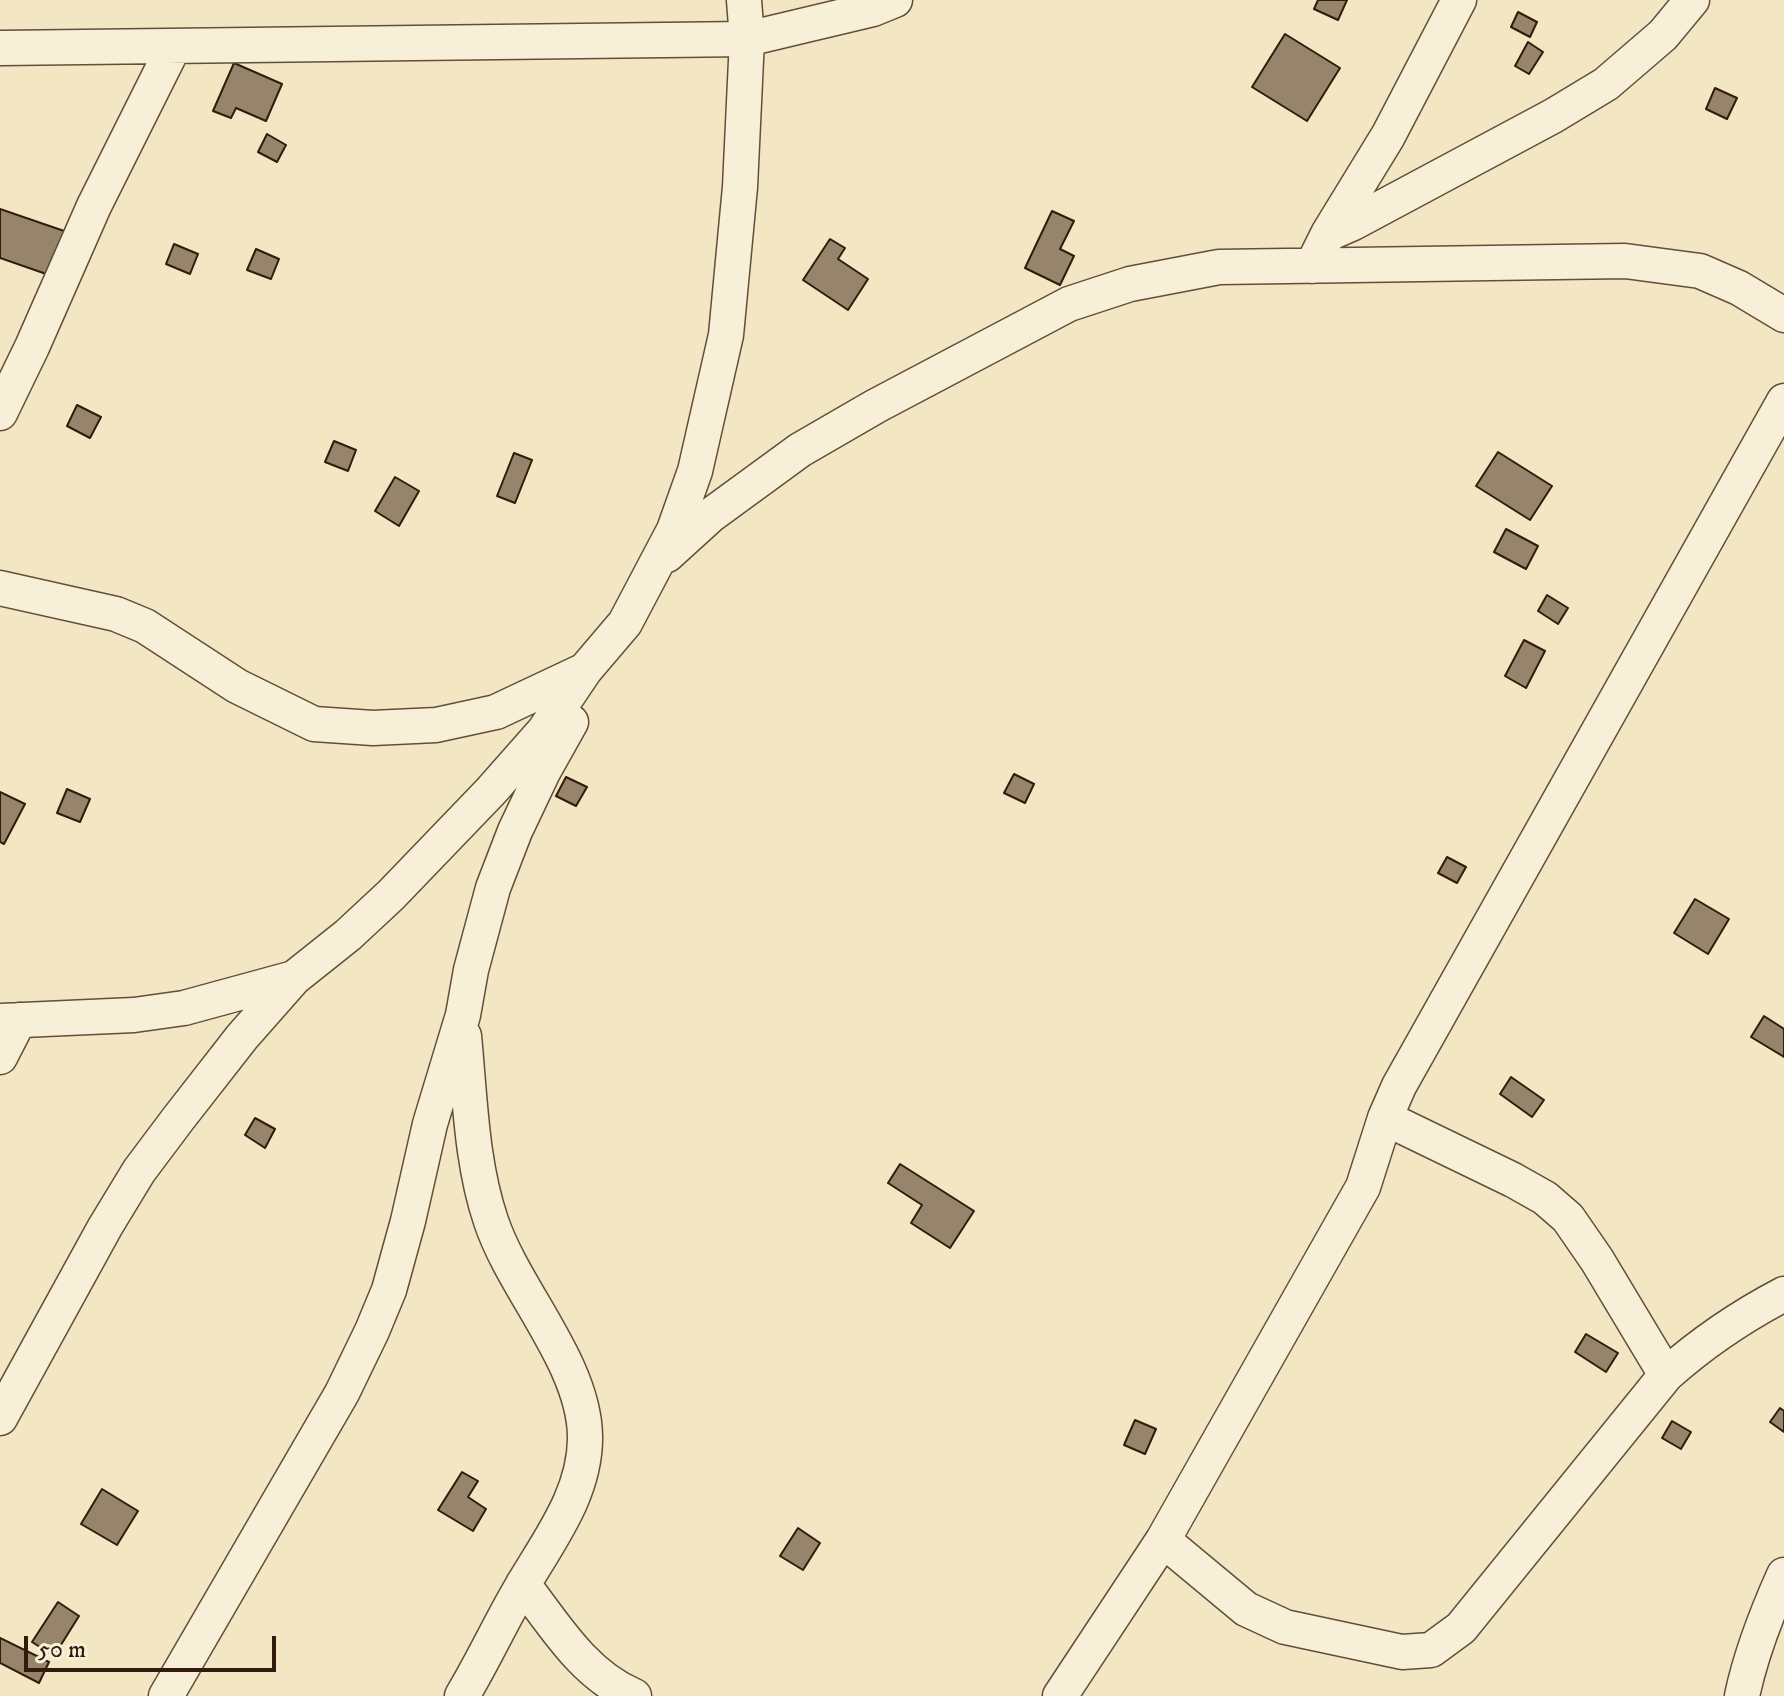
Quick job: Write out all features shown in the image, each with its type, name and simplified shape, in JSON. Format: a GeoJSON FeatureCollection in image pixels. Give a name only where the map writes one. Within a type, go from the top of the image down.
{"type":"FeatureCollection","features":[{"type":"Feature","properties":{"kind":"street"},"geometry":{"type":"LineString","coordinates":[[166,1696],[342,1393],[372,1331],[389,1290],[408,1221],[430,1124],[463,1015],[493,888],[543,772],[674,530],[695,471],[726,335],[740,187],[747,39],[744,0]]}},
{"type":"Feature","properties":{"kind":"street"},"geometry":{"type":"LineString","coordinates":[[0,48],[747,39],[873,9],[895,0]]}},
{"type":"Feature","properties":{"kind":"street"},"geometry":{"type":"LineString","coordinates":[[1312,266],[1388,136],[1459,0]]}},
{"type":"Feature","properties":{"kind":"street"},"geometry":{"type":"LineString","coordinates":[[1328,234],[1540,123],[1606,84],[1663,35],[1692,0]]}},
{"type":"Feature","properties":{"kind":"street"},"geometry":{"type":"LineString","coordinates":[[0,413],[94,206],[173,48]]}},
{"type":"Feature","properties":{"kind":"street"},"geometry":{"type":"LineString","coordinates":[[655,566],[711,515],[800,450],[876,406],[1069,304],[1170,275],[1219,267],[1625,261],[1700,271],[1739,288],[1784,315]]}},
{"type":"Feature","properties":{"kind":"street"},"geometry":{"type":"LineString","coordinates":[[1060,1696],[1163,1540],[1363,1187],[1385,1118],[1399,1086],[1784,401]]}},
{"type":"Feature","properties":{"kind":"street"},"geometry":{"type":"LineString","coordinates":[[0,588],[116,614],[145,626],[237,686],[314,724],[373,728],[436,725],[496,712],[585,670]]}},
{"type":"Feature","properties":{"kind":"street"},"geometry":{"type":"LineString","coordinates":[[0,1418],[139,1171],[223,1061],[294,978],[348,935],[438,847],[544,731],[585,670],[625,623]]}},
{"type":"Feature","properties":{"kind":"street"},"geometry":{"type":"LineString","coordinates":[[0,1057],[9,1020],[134,1015],[184,1008],[294,978]]}},
{"type":"Feature","properties":{"kind":"street"},"geometry":{"type":"LineString","coordinates":[[462,1696],[570,1505],[579,1478],[585,1437],[581,1396],[492,1224],[485,1200],[477,1168],[463,1015]]}},
{"type":"Feature","properties":{"kind":"street"},"geometry":{"type":"LineString","coordinates":[[1385,1118],[1513,1180],[1545,1198],[1568,1218],[1666,1375]]}},
{"type":"Feature","properties":{"kind":"street"},"geometry":{"type":"LineString","coordinates":[[1163,1540],[1246,1609],[1285,1627],[1402,1652],[1431,1650],[1461,1628],[1666,1375],[1700,1345],[1737,1319],[1784,1294]]}},
{"type":"Feature","properties":{"kind":"street"},"geometry":{"type":"LineString","coordinates":[[1742,1696],[1762,1622],[1784,1575]]}},
{"type":"Feature","properties":{"kind":"street"},"geometry":{"type":"LineString","coordinates":[[523,1584],[585,1664],[614,1688],[634,1696]]}},
{"type":"Feature","properties":{"kind":"building"},"geometry":{"type":"Polygon","coordinates":[[[1318,0],[1347,0],[1338,20],[1314,9],[1318,0]]]}},
{"type":"Feature","properties":{"kind":"building"},"geometry":{"type":"Polygon","coordinates":[[[1518,12],[1537,22],[1530,37],[1511,27],[1518,12]]]}},
{"type":"Feature","properties":{"kind":"building"},"geometry":{"type":"Polygon","coordinates":[[[1285,34],[1340,68],[1307,121],[1252,87],[1285,34]]]}},
{"type":"Feature","properties":{"kind":"building"},"geometry":{"type":"Polygon","coordinates":[[[1528,42],[1543,52],[1529,74],[1515,66],[1528,42]]]}},
{"type":"Feature","properties":{"kind":"building"},"geometry":{"type":"Polygon","coordinates":[[[234,63],[282,84],[266,121],[236,108],[231,118],[213,111],[234,63]]]}},
{"type":"Feature","properties":{"kind":"building"},"geometry":{"type":"Polygon","coordinates":[[[1715,88],[1737,98],[1727,119],[1706,109],[1715,88]]]}},
{"type":"Feature","properties":{"kind":"building"},"geometry":{"type":"Polygon","coordinates":[[[267,134],[286,145],[277,162],[258,152],[267,134]]]}},
{"type":"Feature","properties":{"kind":"building"},"geometry":{"type":"Polygon","coordinates":[[[0,209],[67,232],[52,276],[0,258],[0,209]]]}},
{"type":"Feature","properties":{"kind":"building"},"geometry":{"type":"Polygon","coordinates":[[[1052,211],[1074,221],[1060,249],[1074,256],[1060,285],[1025,268],[1052,211]]]}},
{"type":"Feature","properties":{"kind":"building"},"geometry":{"type":"Polygon","coordinates":[[[830,239],[845,248],[838,259],[868,279],[848,310],[803,280],[830,239]]]}},
{"type":"Feature","properties":{"kind":"building"},"geometry":{"type":"Polygon","coordinates":[[[174,244],[198,254],[190,274],[166,264],[174,244]]]}},
{"type":"Feature","properties":{"kind":"building"},"geometry":{"type":"Polygon","coordinates":[[[256,249],[279,259],[271,279],[247,270],[256,249]]]}},
{"type":"Feature","properties":{"kind":"building"},"geometry":{"type":"Polygon","coordinates":[[[77,405],[101,417],[90,438],[67,426],[77,405]]]}},
{"type":"Feature","properties":{"kind":"building"},"geometry":{"type":"Polygon","coordinates":[[[334,441],[356,450],[348,471],[325,462],[334,441]]]}},
{"type":"Feature","properties":{"kind":"building"},"geometry":{"type":"Polygon","coordinates":[[[1498,452],[1552,486],[1530,520],[1476,486],[1498,452]]]}},
{"type":"Feature","properties":{"kind":"building"},"geometry":{"type":"Polygon","coordinates":[[[514,453],[532,460],[515,503],[497,496],[514,453]]]}},
{"type":"Feature","properties":{"kind":"building"},"geometry":{"type":"Polygon","coordinates":[[[395,477],[419,491],[399,526],[375,511],[395,477]]]}},
{"type":"Feature","properties":{"kind":"building"},"geometry":{"type":"Polygon","coordinates":[[[1506,529],[1538,546],[1526,569],[1494,552],[1506,529]]]}},
{"type":"Feature","properties":{"kind":"building"},"geometry":{"type":"Polygon","coordinates":[[[1547,595],[1568,608],[1558,624],[1538,611],[1547,595]]]}},
{"type":"Feature","properties":{"kind":"building"},"geometry":{"type":"Polygon","coordinates":[[[1524,640],[1545,651],[1526,688],[1505,676],[1524,640]]]}},
{"type":"Feature","properties":{"kind":"building"},"geometry":{"type":"Polygon","coordinates":[[[1014,774],[1034,784],[1025,803],[1004,793],[1014,774]]]}},
{"type":"Feature","properties":{"kind":"building"},"geometry":{"type":"Polygon","coordinates":[[[566,777],[587,787],[576,806],[556,796],[566,777]]]}},
{"type":"Feature","properties":{"kind":"building"},"geometry":{"type":"Polygon","coordinates":[[[67,789],[90,799],[80,822],[57,813],[67,789]]]}},
{"type":"Feature","properties":{"kind":"building"},"geometry":{"type":"Polygon","coordinates":[[[0,792],[25,804],[4,844],[0,842],[0,792]]]}},
{"type":"Feature","properties":{"kind":"building"},"geometry":{"type":"Polygon","coordinates":[[[1447,857],[1466,867],[1457,883],[1438,873],[1447,857]]]}},
{"type":"Feature","properties":{"kind":"building"},"geometry":{"type":"Polygon","coordinates":[[[1695,899],[1729,919],[1708,954],[1674,933],[1695,899]]]}},
{"type":"Feature","properties":{"kind":"building"},"geometry":{"type":"Polygon","coordinates":[[[1764,1016],[1784,1029],[1784,1057],[1751,1037],[1764,1016]]]}},
{"type":"Feature","properties":{"kind":"building"},"geometry":{"type":"Polygon","coordinates":[[[1511,1077],[1544,1100],[1532,1117],[1500,1094],[1511,1077]]]}},
{"type":"Feature","properties":{"kind":"building"},"geometry":{"type":"Polygon","coordinates":[[[255,1118],[275,1129],[265,1148],[245,1135],[255,1118]]]}},
{"type":"Feature","properties":{"kind":"building"},"geometry":{"type":"Polygon","coordinates":[[[900,1164],[974,1211],[950,1248],[911,1223],[922,1205],[888,1183],[900,1164]]]}},
{"type":"Feature","properties":{"kind":"building"},"geometry":{"type":"Polygon","coordinates":[[[1586,1334],[1618,1353],[1606,1372],[1575,1352],[1586,1334]]]}},
{"type":"Feature","properties":{"kind":"building"},"geometry":{"type":"Polygon","coordinates":[[[1780,1408],[1784,1411],[1784,1432],[1770,1422],[1780,1408]]]}},
{"type":"Feature","properties":{"kind":"building"},"geometry":{"type":"Polygon","coordinates":[[[1135,1420],[1156,1429],[1145,1454],[1124,1445],[1135,1420]]]}},
{"type":"Feature","properties":{"kind":"building"},"geometry":{"type":"Polygon","coordinates":[[[1672,1421],[1691,1432],[1681,1449],[1662,1438],[1672,1421]]]}},
{"type":"Feature","properties":{"kind":"building"},"geometry":{"type":"Polygon","coordinates":[[[462,1472],[478,1481],[468,1497],[486,1509],[473,1531],[438,1510],[462,1472]]]}},
{"type":"Feature","properties":{"kind":"building"},"geometry":{"type":"Polygon","coordinates":[[[102,1489],[138,1511],[117,1545],[81,1524],[102,1489]]]}},
{"type":"Feature","properties":{"kind":"building"},"geometry":{"type":"Polygon","coordinates":[[[798,1528],[820,1543],[803,1570],[780,1556],[798,1528]]]}},
{"type":"Feature","properties":{"kind":"building"},"geometry":{"type":"Polygon","coordinates":[[[58,1602],[79,1616],[54,1656],[32,1642],[58,1602]]]}},
{"type":"Feature","properties":{"kind":"building"},"geometry":{"type":"Polygon","coordinates":[[[0,1638],[49,1662],[39,1683],[0,1663],[0,1638]]]}}]}
